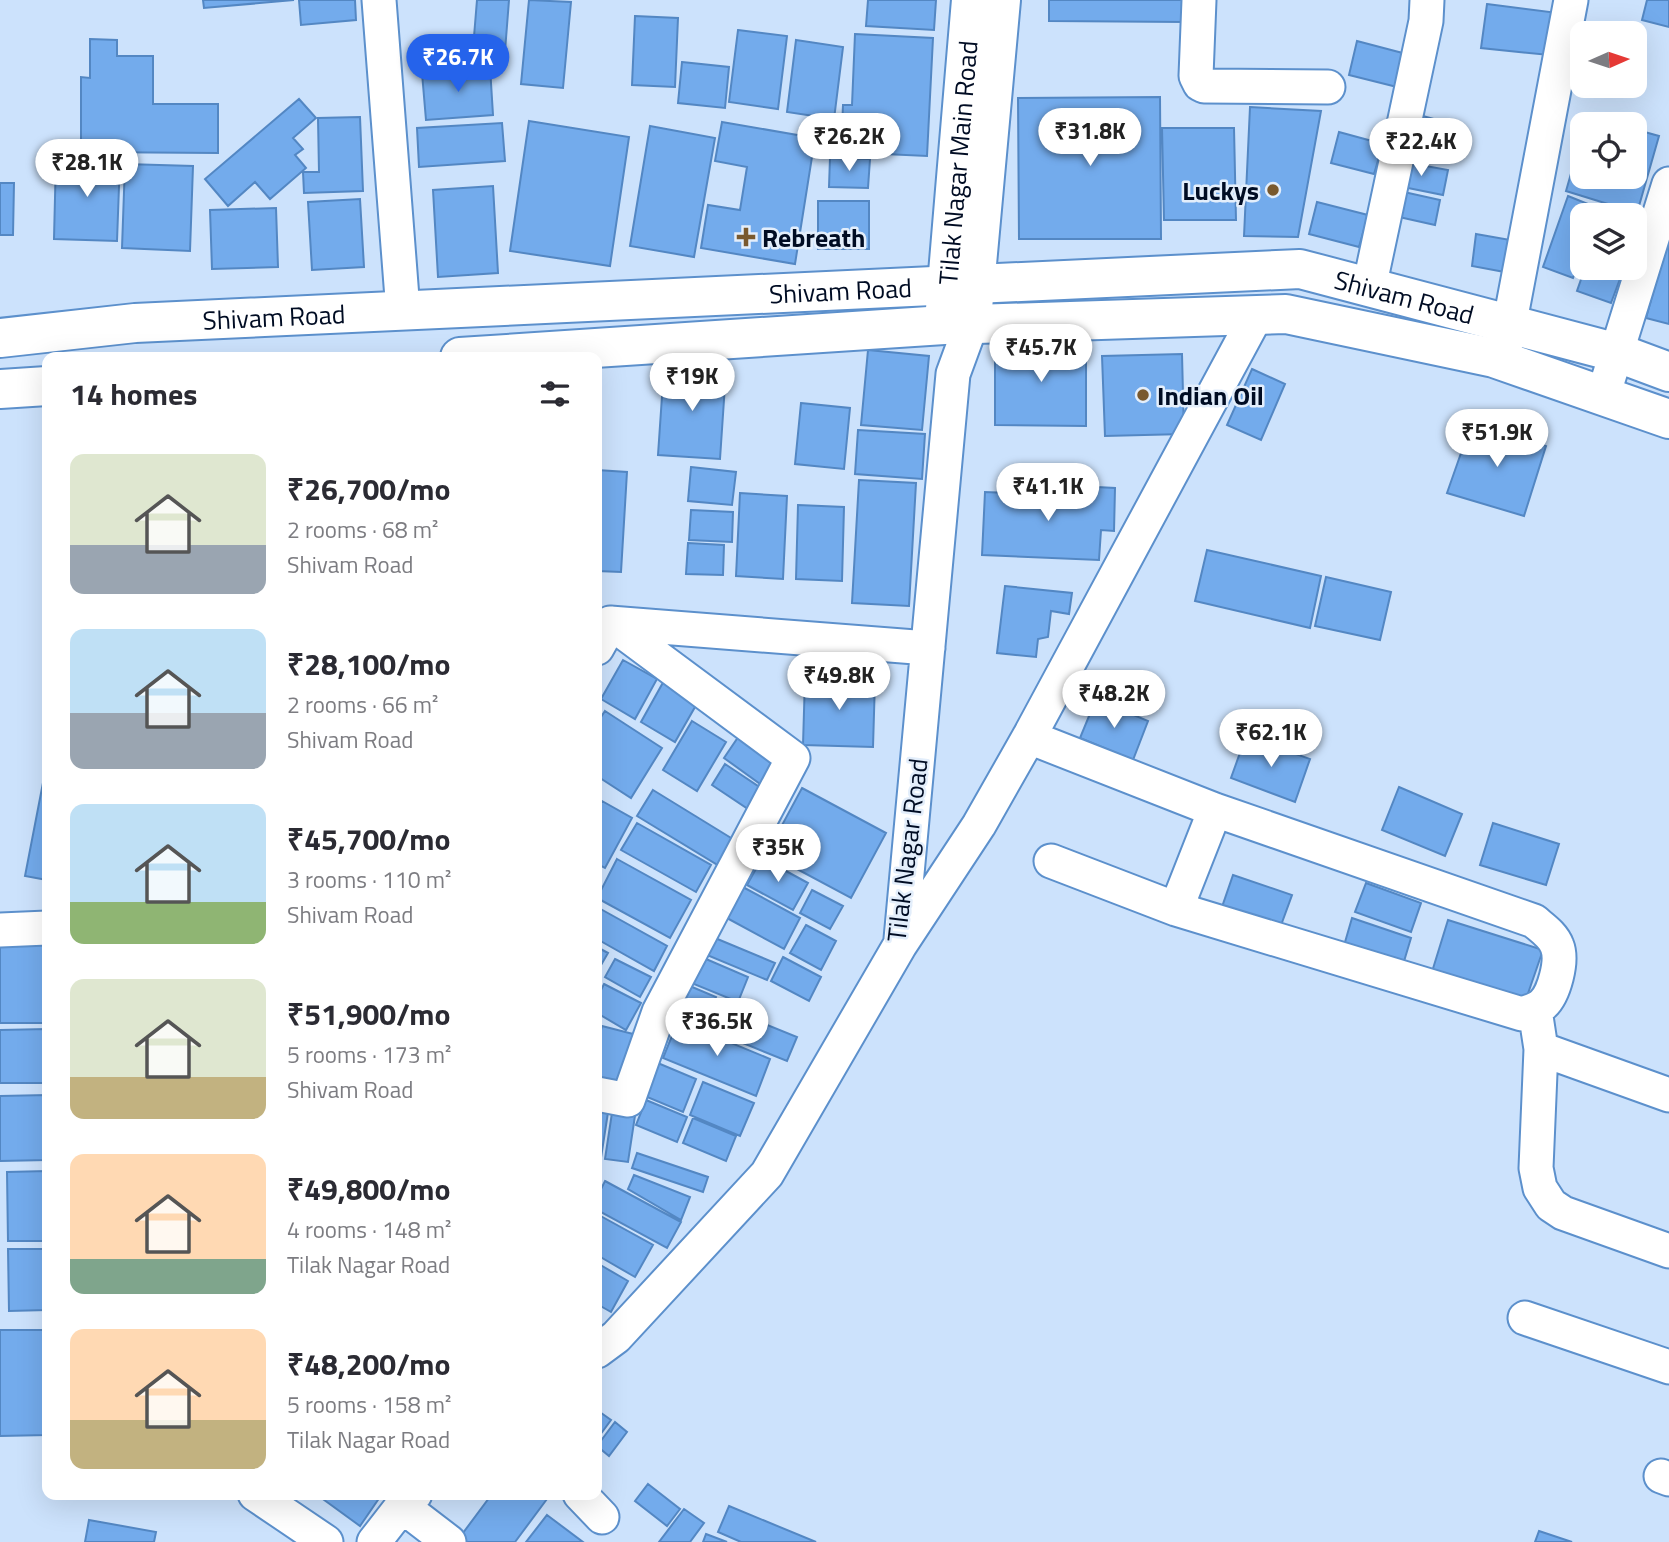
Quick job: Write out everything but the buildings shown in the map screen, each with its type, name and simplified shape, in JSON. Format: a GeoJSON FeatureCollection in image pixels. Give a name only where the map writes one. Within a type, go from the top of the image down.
{"type":"FeatureCollection","features":[{"type":"Feature","properties":{"kind":"main road","name":"Tilak Nagar Main Road"},"geometry":{"type":"LineString","coordinates":[[958,325],[971,0]]}},
{"type":"Feature","properties":{"kind":"main road","name":"Tilak Nagar Main Road"},"geometry":{"type":"LineString","coordinates":[[961,284],[1001,0]]}},
{"type":"Feature","properties":{"kind":"main road","name":"Shivam Road"},"geometry":{"type":"LineString","coordinates":[[0,338],[135,323],[1300,269],[1369,288],[1506,343],[1603,396],[1669,419]]}},
{"type":"Feature","properties":{"kind":"main road","name":"Shivam Road"},"geometry":{"type":"LineString","coordinates":[[594,352],[958,325],[1286,314],[1506,343],[1618,353],[1669,372]]}},
{"type":"Feature","properties":{"kind":"main road"},"geometry":{"type":"LineString","coordinates":[[0,389],[42,386]]}},
{"type":"Feature","properties":{"kind":"street"},"geometry":{"type":"LineString","coordinates":[[379,0],[403,311]]}},
{"type":"Feature","properties":{"kind":"street"},"geometry":{"type":"LineString","coordinates":[[1199,0],[1196,76],[1200,84],[1328,87]]}},
{"type":"Feature","properties":{"kind":"street"},"geometry":{"type":"LineString","coordinates":[[1369,288],[1426,21],[1427,0]]}},
{"type":"Feature","properties":{"kind":"street"},"geometry":{"type":"LineString","coordinates":[[1506,343],[1571,0]]}},
{"type":"Feature","properties":{"kind":"street"},"geometry":{"type":"LineString","coordinates":[[1603,396],[1669,184]]}},
{"type":"Feature","properties":{"kind":"street"},"geometry":{"type":"LineString","coordinates":[[900,945],[979,825],[1030,737],[1256,316]]}},
{"type":"Feature","properties":{"kind":"street","name":"Tilak Nagar Road"},"geometry":{"type":"LineString","coordinates":[[603,1340],[767,1174],[900,945],[958,325]]}},
{"type":"Feature","properties":{"kind":"street"},"geometry":{"type":"LineString","coordinates":[[602,631],[928,648]]}},
{"type":"Feature","properties":{"kind":"street"},"geometry":{"type":"LineString","coordinates":[[602,631],[793,758],[659,1012],[628,1100],[602,1095]]}},
{"type":"Feature","properties":{"kind":"street"},"geometry":{"type":"LineString","coordinates":[[1030,737],[1215,810],[1534,921],[1548,933],[1557,946],[1560,966],[1545,1003],[1535,1010],[1522,1013],[1176,909],[1051,861]]}},
{"type":"Feature","properties":{"kind":"street"},"geometry":{"type":"LineString","coordinates":[[1176,909],[1215,810]]}},
{"type":"Feature","properties":{"kind":"street"},"geometry":{"type":"LineString","coordinates":[[0,930],[42,928]]}},
{"type":"Feature","properties":{"kind":"street"},"geometry":{"type":"LineString","coordinates":[[1535,1010],[1541,1049],[1536,1168],[1540,1188],[1551,1205],[1563,1213],[1669,1251]]}},
{"type":"Feature","properties":{"kind":"street"},"geometry":{"type":"LineString","coordinates":[[1541,1049],[1669,1095]]}},
{"type":"Feature","properties":{"kind":"street"},"geometry":{"type":"LineString","coordinates":[[1525,1318],[1669,1367]]}},
{"type":"Feature","properties":{"kind":"street"},"geometry":{"type":"LineString","coordinates":[[264,1500],[326,1542]]}},
{"type":"Feature","properties":{"kind":"street"},"geometry":{"type":"LineString","coordinates":[[374,1542],[409,1500],[449,1542]]}},
{"type":"Feature","properties":{"kind":"place","name":"Luckys"},"geometry":{"type":"Point","coordinates":[1273,190]}},
{"type":"Feature","properties":{"kind":"place","name":"Rebreath"},"geometry":{"type":"Point","coordinates":[746,237]}},
{"type":"Feature","properties":{"kind":"place","name":"Indian Oil"},"geometry":{"type":"Point","coordinates":[1143,395]}}]}
